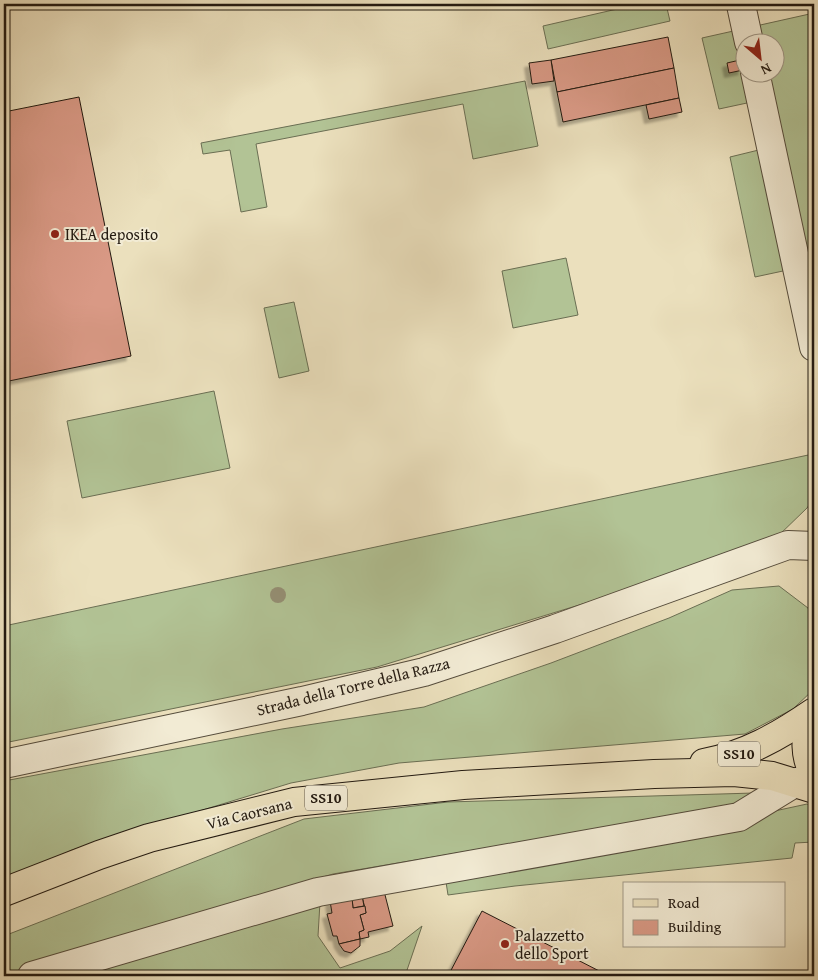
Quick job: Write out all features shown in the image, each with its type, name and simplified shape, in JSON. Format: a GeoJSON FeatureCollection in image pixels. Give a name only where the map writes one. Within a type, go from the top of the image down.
{"type":"FeatureCollection","features":[{"type":"Feature","properties":{"kind":"main road","name":"SS10"},"geometry":{"type":"LineString","coordinates":[[654,774],[727,759],[756,748],[814,712]]}},
{"type":"Feature","properties":{"kind":"main road"},"geometry":{"type":"LineString","coordinates":[[808,782],[806,744],[810,723],[814,718]]}},
{"type":"Feature","properties":{"kind":"main road","name":"SS10"},"geometry":{"type":"LineString","coordinates":[[654,774],[734,772],[808,782]]}},
{"type":"Feature","properties":{"kind":"main road","name":"Via Caorsana"},"geometry":{"type":"LineString","coordinates":[[4,892],[99,854],[149,838],[294,802],[463,785],[654,774]]}},
{"type":"Feature","properties":{"kind":"street"},"geometry":{"type":"LineString","coordinates":[[741,6],[747,32]]}},
{"type":"Feature","properties":{"kind":"street"},"geometry":{"type":"LineString","coordinates":[[757,82],[814,347]]}},
{"type":"Feature","properties":{"kind":"street","name":"Strada della Torre della Razza"},"geometry":{"type":"LineString","coordinates":[[4,764],[302,701],[424,672],[555,629],[738,561],[788,545],[813,542]]}},
{"type":"Feature","properties":{"kind":"street"},"geometry":{"type":"LineString","coordinates":[[32,976],[318,892],[739,817],[808,782]]}},
{"type":"Feature","properties":{"kind":"green space"},"geometry":{"type":"Polygon","coordinates":[[[639,4],[666,4],[670,21],[548,49],[543,26],[639,4]]]}},
{"type":"Feature","properties":{"kind":"green space"},"geometry":{"type":"Polygon","coordinates":[[[814,13],[814,348],[797,268],[755,277],[730,157],[771,147],[761,100],[719,109],[702,38],[814,13]]]}},
{"type":"Feature","properties":{"kind":"green space"},"geometry":{"type":"Polygon","coordinates":[[[525,81],[538,146],[473,159],[463,104],[256,144],[267,207],[241,212],[230,150],[203,154],[201,143],[525,81]]]}},
{"type":"Feature","properties":{"kind":"green space"},"geometry":{"type":"Polygon","coordinates":[[[566,258],[578,315],[513,328],[502,271],[566,258]]]}},
{"type":"Feature","properties":{"kind":"green space"},"geometry":{"type":"Polygon","coordinates":[[[294,302],[309,371],[279,378],[264,308],[294,302]]]}},
{"type":"Feature","properties":{"kind":"green space"},"geometry":{"type":"Polygon","coordinates":[[[214,391],[230,468],[82,498],[67,421],[214,391]]]}},
{"type":"Feature","properties":{"kind":"green space"},"geometry":{"type":"Polygon","coordinates":[[[813,454],[814,498],[807,508],[776,538],[602,598],[377,667],[4,743],[4,626],[813,454]]]}},
{"type":"Feature","properties":{"kind":"green space"},"geometry":{"type":"Polygon","coordinates":[[[779,586],[808,608],[814,621],[814,689],[793,709],[745,734],[399,763],[291,783],[72,850],[4,881],[4,781],[282,729],[424,707],[551,663],[669,618],[732,590],[779,586]]]}},
{"type":"Feature","properties":{"kind":"green space"},"geometry":{"type":"Polygon","coordinates":[[[754,793],[757,802],[333,874],[20,968],[20,976],[4,976],[4,936],[304,819],[448,802],[754,793]]]}},
{"type":"Feature","properties":{"kind":"green space"},"geometry":{"type":"Polygon","coordinates":[[[807,804],[814,807],[814,842],[795,843],[792,858],[515,886],[448,895],[446,882],[807,804]]]}},
{"type":"Feature","properties":{"kind":"green space"},"geometry":{"type":"Polygon","coordinates":[[[320,902],[318,936],[340,968],[390,951],[422,926],[405,976],[75,976],[320,902]]]}},
{"type":"Feature","properties":{"kind":"building"},"geometry":{"type":"Polygon","coordinates":[[[668,37],[674,68],[557,92],[551,60],[668,37]]]}},
{"type":"Feature","properties":{"kind":"building"},"geometry":{"type":"Polygon","coordinates":[[[551,60],[554,81],[532,84],[529,63],[551,60]]]}},
{"type":"Feature","properties":{"kind":"building"},"geometry":{"type":"Polygon","coordinates":[[[736,61],[736,72],[729,73],[727,63],[736,61]]]}},
{"type":"Feature","properties":{"kind":"building"},"geometry":{"type":"Polygon","coordinates":[[[674,68],[679,98],[563,122],[557,92],[674,68]]]}},
{"type":"Feature","properties":{"kind":"building","name":"IKEA deposito"},"geometry":{"type":"Polygon","coordinates":[[[79,97],[131,356],[4,382],[4,112],[79,97]]]}},
{"type":"Feature","properties":{"kind":"building"},"geometry":{"type":"Polygon","coordinates":[[[679,98],[682,112],[649,119],[646,105],[679,98]]]}},
{"type":"Feature","properties":{"kind":"building"},"geometry":{"type":"Polygon","coordinates":[[[384,891],[393,926],[368,932],[369,937],[360,939],[359,932],[364,930],[360,915],[366,913],[362,896],[384,891]]]}},
{"type":"Feature","properties":{"kind":"building"},"geometry":{"type":"Polygon","coordinates":[[[362,896],[364,906],[353,908],[352,898],[362,896]]]}},
{"type":"Feature","properties":{"kind":"building"},"geometry":{"type":"Polygon","coordinates":[[[352,898],[353,908],[365,906],[366,913],[360,915],[364,930],[359,932],[360,939],[339,944],[337,936],[333,936],[327,914],[332,913],[330,901],[352,898]]]}},
{"type":"Feature","properties":{"kind":"building","name":"Palazzetto dello Sport"},"geometry":{"type":"Polygon","coordinates":[[[482,911],[609,976],[448,976],[482,911]]]}},
{"type":"Feature","properties":{"kind":"building"},"geometry":{"type":"Polygon","coordinates":[[[360,939],[360,946],[351,953],[344,951],[339,944],[360,939]]]}},
{"type":"Feature","properties":{"kind":"place","name":"IKEA deposito"},"geometry":{"type":"Point","coordinates":[55,234]}},
{"type":"Feature","properties":{"kind":"place","name":"Palazzetto dello Sport"},"geometry":{"type":"Point","coordinates":[505,944]}}]}
